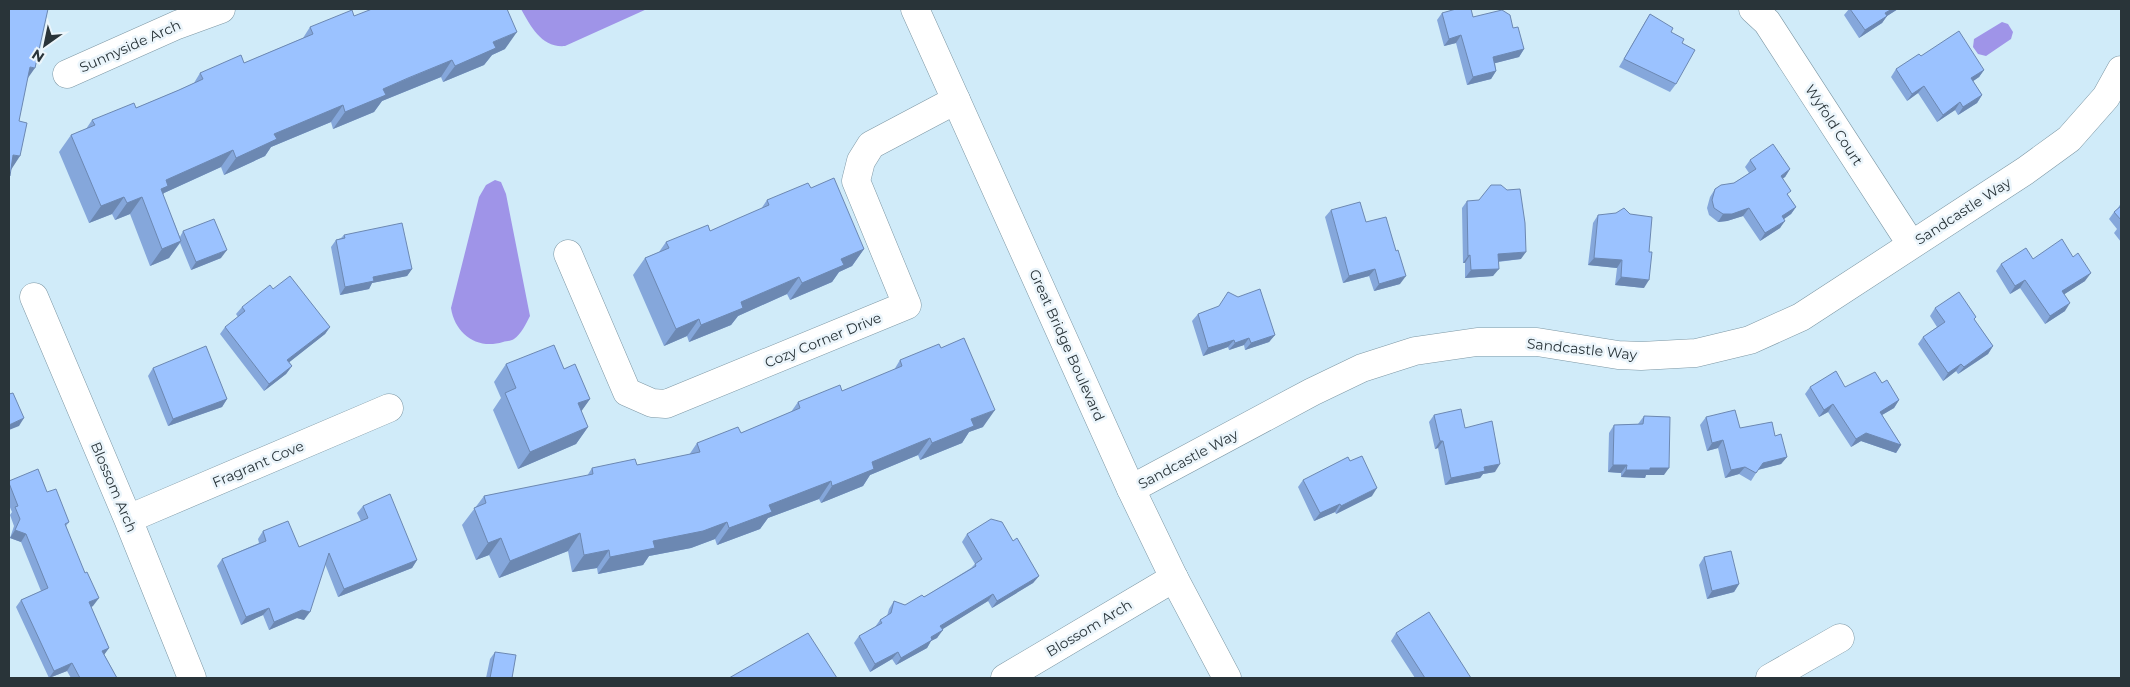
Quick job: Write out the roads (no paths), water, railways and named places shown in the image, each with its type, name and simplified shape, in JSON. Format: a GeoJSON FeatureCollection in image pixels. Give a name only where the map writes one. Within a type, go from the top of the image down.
{"type":"FeatureCollection","features":[{"type":"Feature","properties":{"kind":"street","name":"Sunnyside Arch"},"geometry":{"type":"LineString","coordinates":[[67,74],[174,17],[221,9]]}},
{"type":"Feature","properties":{"kind":"street","name":"Great Bridge Boulevard"},"geometry":{"type":"LineString","coordinates":[[915,9],[1132,489],[1174,578],[1227,678]]}},
{"type":"Feature","properties":{"kind":"street","name":"Wyfold Court"},"geometry":{"type":"LineString","coordinates":[[1753,9],[1767,22],[1911,244]]}},
{"type":"Feature","properties":{"kind":"street","name":"Sandcastle Way"},"geometry":{"type":"LineString","coordinates":[[1132,489],[1312,392],[1362,368],[1415,351],[1476,342],[1526,342],[1618,355],[1641,356],[1696,352],[1750,340],[1801,317],[2025,171],[2069,139],[2106,97],[2121,70]]}},
{"type":"Feature","properties":{"kind":"street","name":"Cozy Corner Drive"},"geometry":{"type":"LineString","coordinates":[[568,254],[627,392],[652,403],[666,404],[907,305],[856,181],[861,160],[871,145],[956,100]]}},
{"type":"Feature","properties":{"kind":"street","name":"Blossom Arch"},"geometry":{"type":"LineString","coordinates":[[34,297],[128,519],[192,678]]}},
{"type":"Feature","properties":{"kind":"street","name":"Fragrant Cove"},"geometry":{"type":"LineString","coordinates":[[128,519],[389,408]]}},
{"type":"Feature","properties":{"kind":"street","name":"Blossom Arch"},"geometry":{"type":"LineString","coordinates":[[1004,678],[1174,578]]}},
{"type":"Feature","properties":{"kind":"street"},"geometry":{"type":"LineString","coordinates":[[1770,678],[1840,638]]}}]}
